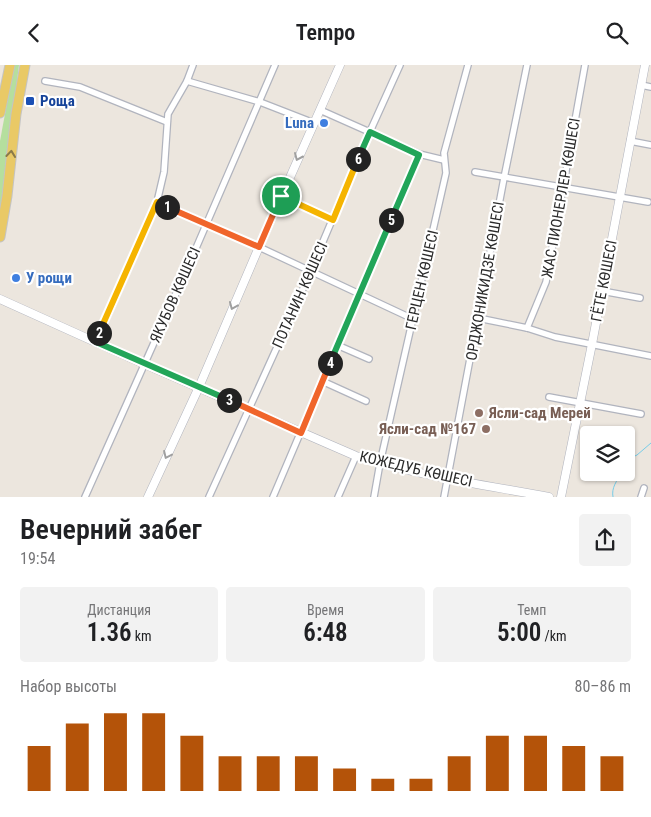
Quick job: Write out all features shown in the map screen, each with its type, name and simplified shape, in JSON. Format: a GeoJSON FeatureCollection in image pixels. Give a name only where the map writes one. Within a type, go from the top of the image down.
{"type":"FeatureCollection","features":[{"type":"Feature","properties":{"kind":"main road"},"geometry":{"type":"LineString","coordinates":[[0,113],[10,65]]}},
{"type":"Feature","properties":{"kind":"main road"},"geometry":{"type":"LineString","coordinates":[[0,237],[24,65]]}},
{"type":"Feature","properties":{"kind":"street"},"geometry":{"type":"LineString","coordinates":[[96,342],[157,202],[164,172],[168,114],[187,81],[193,65]]}},
{"type":"Feature","properties":{"kind":"street","name":"ЯКУБОВ КӨШЕСІ"},"geometry":{"type":"LineString","coordinates":[[85,497],[275,65]]}},
{"type":"Feature","properties":{"kind":"street"},"geometry":{"type":"LineString","coordinates":[[148,497],[199,387],[340,65]]}},
{"type":"Feature","properties":{"kind":"street","name":"ПОТАНИН КӨШЕСІ"},"geometry":{"type":"LineString","coordinates":[[209,497],[311,272],[400,65]]}},
{"type":"Feature","properties":{"kind":"street","name":"ГЕРЦЕН КӨШЕСІ"},"geometry":{"type":"LineString","coordinates":[[374,497],[380,463],[446,173],[444,160],[468,65]]}},
{"type":"Feature","properties":{"kind":"street","name":"ОРДЖОНИКИДЗЕ КӨШЕСІ"},"geometry":{"type":"LineString","coordinates":[[444,497],[527,65]]}},
{"type":"Feature","properties":{"kind":"street","name":"ЖАС ПИОНЕРЛЕР КӨШЕСІ"},"geometry":{"type":"LineString","coordinates":[[527,328],[546,282],[586,65]]}},
{"type":"Feature","properties":{"kind":"street","name":"ГЁТЕ КӨШЕСІ"},"geometry":{"type":"LineString","coordinates":[[561,497],[592,344],[644,65]]}},
{"type":"Feature","properties":{"kind":"street"},"geometry":{"type":"LineString","coordinates":[[45,81],[80,87],[168,122]]}},
{"type":"Feature","properties":{"kind":"street"},"geometry":{"type":"LineString","coordinates":[[187,81],[260,102],[314,123]]}},
{"type":"Feature","properties":{"kind":"street"},"geometry":{"type":"LineString","coordinates":[[641,85],[651,87]]}},
{"type":"Feature","properties":{"kind":"street"},"geometry":{"type":"LineString","coordinates":[[320,110],[419,155],[444,160]]}},
{"type":"Feature","properties":{"kind":"street"},"geometry":{"type":"LineString","coordinates":[[630,141],[651,145]]}},
{"type":"Feature","properties":{"kind":"street"},"geometry":{"type":"LineString","coordinates":[[273,497],[419,155]]}},
{"type":"Feature","properties":{"kind":"street"},"geometry":{"type":"LineString","coordinates":[[475,172],[648,202]]}},
{"type":"Feature","properties":{"kind":"street"},"geometry":{"type":"LineString","coordinates":[[281,196],[333,220]]}},
{"type":"Feature","properties":{"kind":"street"},"geometry":{"type":"LineString","coordinates":[[157,202],[413,319]]}},
{"type":"Feature","properties":{"kind":"street"},"geometry":{"type":"LineString","coordinates":[[602,291],[640,298]]}},
{"type":"Feature","properties":{"kind":"street","name":"КОЖЕДУБ КӨШЕСІ"},"geometry":{"type":"LineString","coordinates":[[0,299],[356,456],[447,478],[550,497]]}},
{"type":"Feature","properties":{"kind":"street"},"geometry":{"type":"LineString","coordinates":[[478,318],[527,328],[555,337],[651,356]]}},
{"type":"Feature","properties":{"kind":"street"},"geometry":{"type":"LineString","coordinates":[[337,345],[369,359]]}},
{"type":"Feature","properties":{"kind":"street"},"geometry":{"type":"LineString","coordinates":[[322,381],[366,401]]}},
{"type":"Feature","properties":{"kind":"street"},"geometry":{"type":"LineString","coordinates":[[549,397],[641,414]]}},
{"type":"Feature","properties":{"kind":"street"},"geometry":{"type":"LineString","coordinates":[[338,497],[356,456]]}},
{"type":"Feature","properties":{"kind":"street"},"geometry":{"type":"LineString","coordinates":[[642,497],[644,488]]}},
{"type":"Feature","properties":{"kind":"green space"},"geometry":{"type":"Polygon","coordinates":[[[14,65],[19,65],[0,219],[0,141],[14,65]]]}},
{"type":"Feature","properties":{"kind":"waterway"},"geometry":{"type":"LineString","coordinates":[[635,456],[651,443]]}},
{"type":"Feature","properties":{"kind":"waterway"},"geometry":{"type":"LineString","coordinates":[[613,497],[616,481]]}},
{"type":"Feature","properties":{"kind":"place","name":"Роща"},"geometry":{"type":"Point","coordinates":[30,101]}},
{"type":"Feature","properties":{"kind":"place","name":"Luna"},"geometry":{"type":"Point","coordinates":[324,123]}},
{"type":"Feature","properties":{"kind":"place","name":"У рощи"},"geometry":{"type":"Point","coordinates":[16,278]}},
{"type":"Feature","properties":{"kind":"place","name":"Ясли-сад Мерей"},"geometry":{"type":"Point","coordinates":[479,413]}},
{"type":"Feature","properties":{"kind":"place","name":"Ясли-сад №167"},"geometry":{"type":"Point","coordinates":[486,429]}},
{"type":"Feature","properties":{"kind":"route"},"geometry":{"type":"LineString","coordinates":[[370,132],[419,155],[301,433],[96,342],[157,202],[259,247],[281,196],[333,220],[370,132]]}}]}
